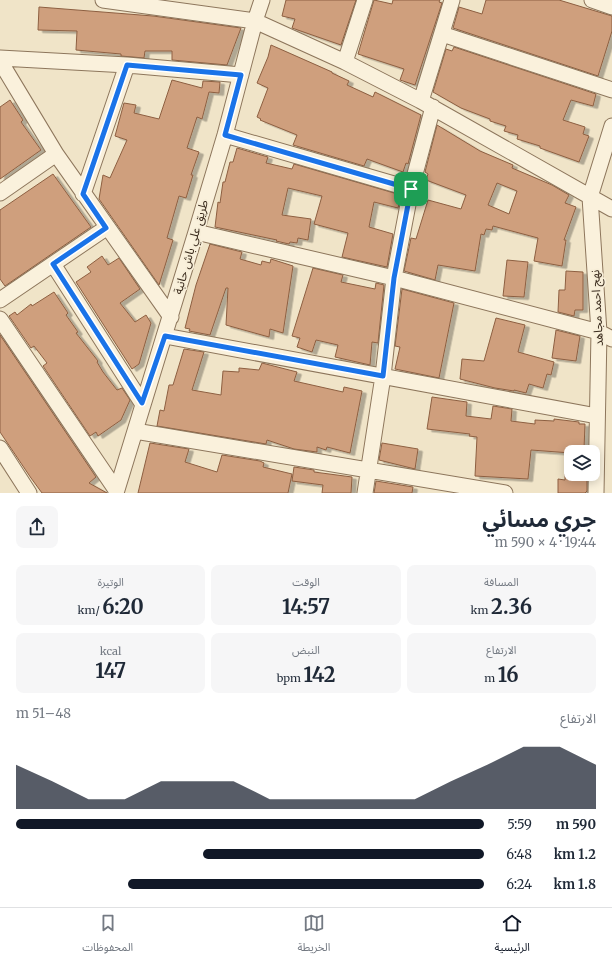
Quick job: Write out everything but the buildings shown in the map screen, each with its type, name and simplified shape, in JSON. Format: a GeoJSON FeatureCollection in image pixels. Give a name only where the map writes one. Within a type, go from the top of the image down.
{"type":"FeatureCollection","features":[{"type":"Feature","properties":{"kind":"street","name":"طريق علي باش حانبة"},"geometry":{"type":"LineString","coordinates":[[116,491],[135,431],[142,403],[171,317],[225,135],[255,21],[262,0]]}},
{"type":"Feature","properties":{"kind":"street"},"geometry":{"type":"LineString","coordinates":[[345,62],[365,0]]}},
{"type":"Feature","properties":{"kind":"street"},"geometry":{"type":"LineString","coordinates":[[365,493],[383,376],[394,278],[427,104],[442,34],[452,0]]}},
{"type":"Feature","properties":{"kind":"street"},"geometry":{"type":"LineString","coordinates":[[592,0],[612,7]]}},
{"type":"Feature","properties":{"kind":"street"},"geometry":{"type":"LineString","coordinates":[[112,1],[187,6],[255,21],[345,62],[427,104],[612,209]]}},
{"type":"Feature","properties":{"kind":"street"},"geometry":{"type":"LineString","coordinates":[[442,34],[612,90]]}},
{"type":"Feature","properties":{"kind":"street"},"geometry":{"type":"LineString","coordinates":[[0,59],[127,65],[241,75]]}},
{"type":"Feature","properties":{"kind":"street"},"geometry":{"type":"LineString","coordinates":[[0,59],[56,154],[106,228],[171,317]]}},
{"type":"Feature","properties":{"kind":"street"},"geometry":{"type":"LineString","coordinates":[[83,194],[127,65]]}},
{"type":"Feature","properties":{"kind":"street","name":"نهج احمد مجاهد"},"geometry":{"type":"LineString","coordinates":[[596,493],[597,416],[606,335],[590,197],[612,126]]}},
{"type":"Feature","properties":{"kind":"street"},"geometry":{"type":"LineString","coordinates":[[225,135],[411,189]]}},
{"type":"Feature","properties":{"kind":"street"},"geometry":{"type":"LineString","coordinates":[[0,193],[56,154]]}},
{"type":"Feature","properties":{"kind":"street"},"geometry":{"type":"LineString","coordinates":[[0,300],[106,228]]}},
{"type":"Feature","properties":{"kind":"street"},"geometry":{"type":"LineString","coordinates":[[196,232],[394,278],[606,335]]}},
{"type":"Feature","properties":{"kind":"street"},"geometry":{"type":"LineString","coordinates":[[53,264],[142,403]]}},
{"type":"Feature","properties":{"kind":"street"},"geometry":{"type":"LineString","coordinates":[[0,319],[116,491]]}},
{"type":"Feature","properties":{"kind":"street"},"geometry":{"type":"LineString","coordinates":[[165,336],[597,416]]}},
{"type":"Feature","properties":{"kind":"street"},"geometry":{"type":"LineString","coordinates":[[135,431],[505,493]]}},
{"type":"Feature","properties":{"kind":"street"},"geometry":{"type":"LineString","coordinates":[[0,448],[29,493]]}},
{"type":"Feature","properties":{"kind":"route"},"geometry":{"type":"LineString","coordinates":[[127,65],[241,75],[225,135],[411,189],[394,278],[388,320],[383,376],[165,336],[142,403],[53,264],[106,228],[83,194],[127,65]]}}]}
